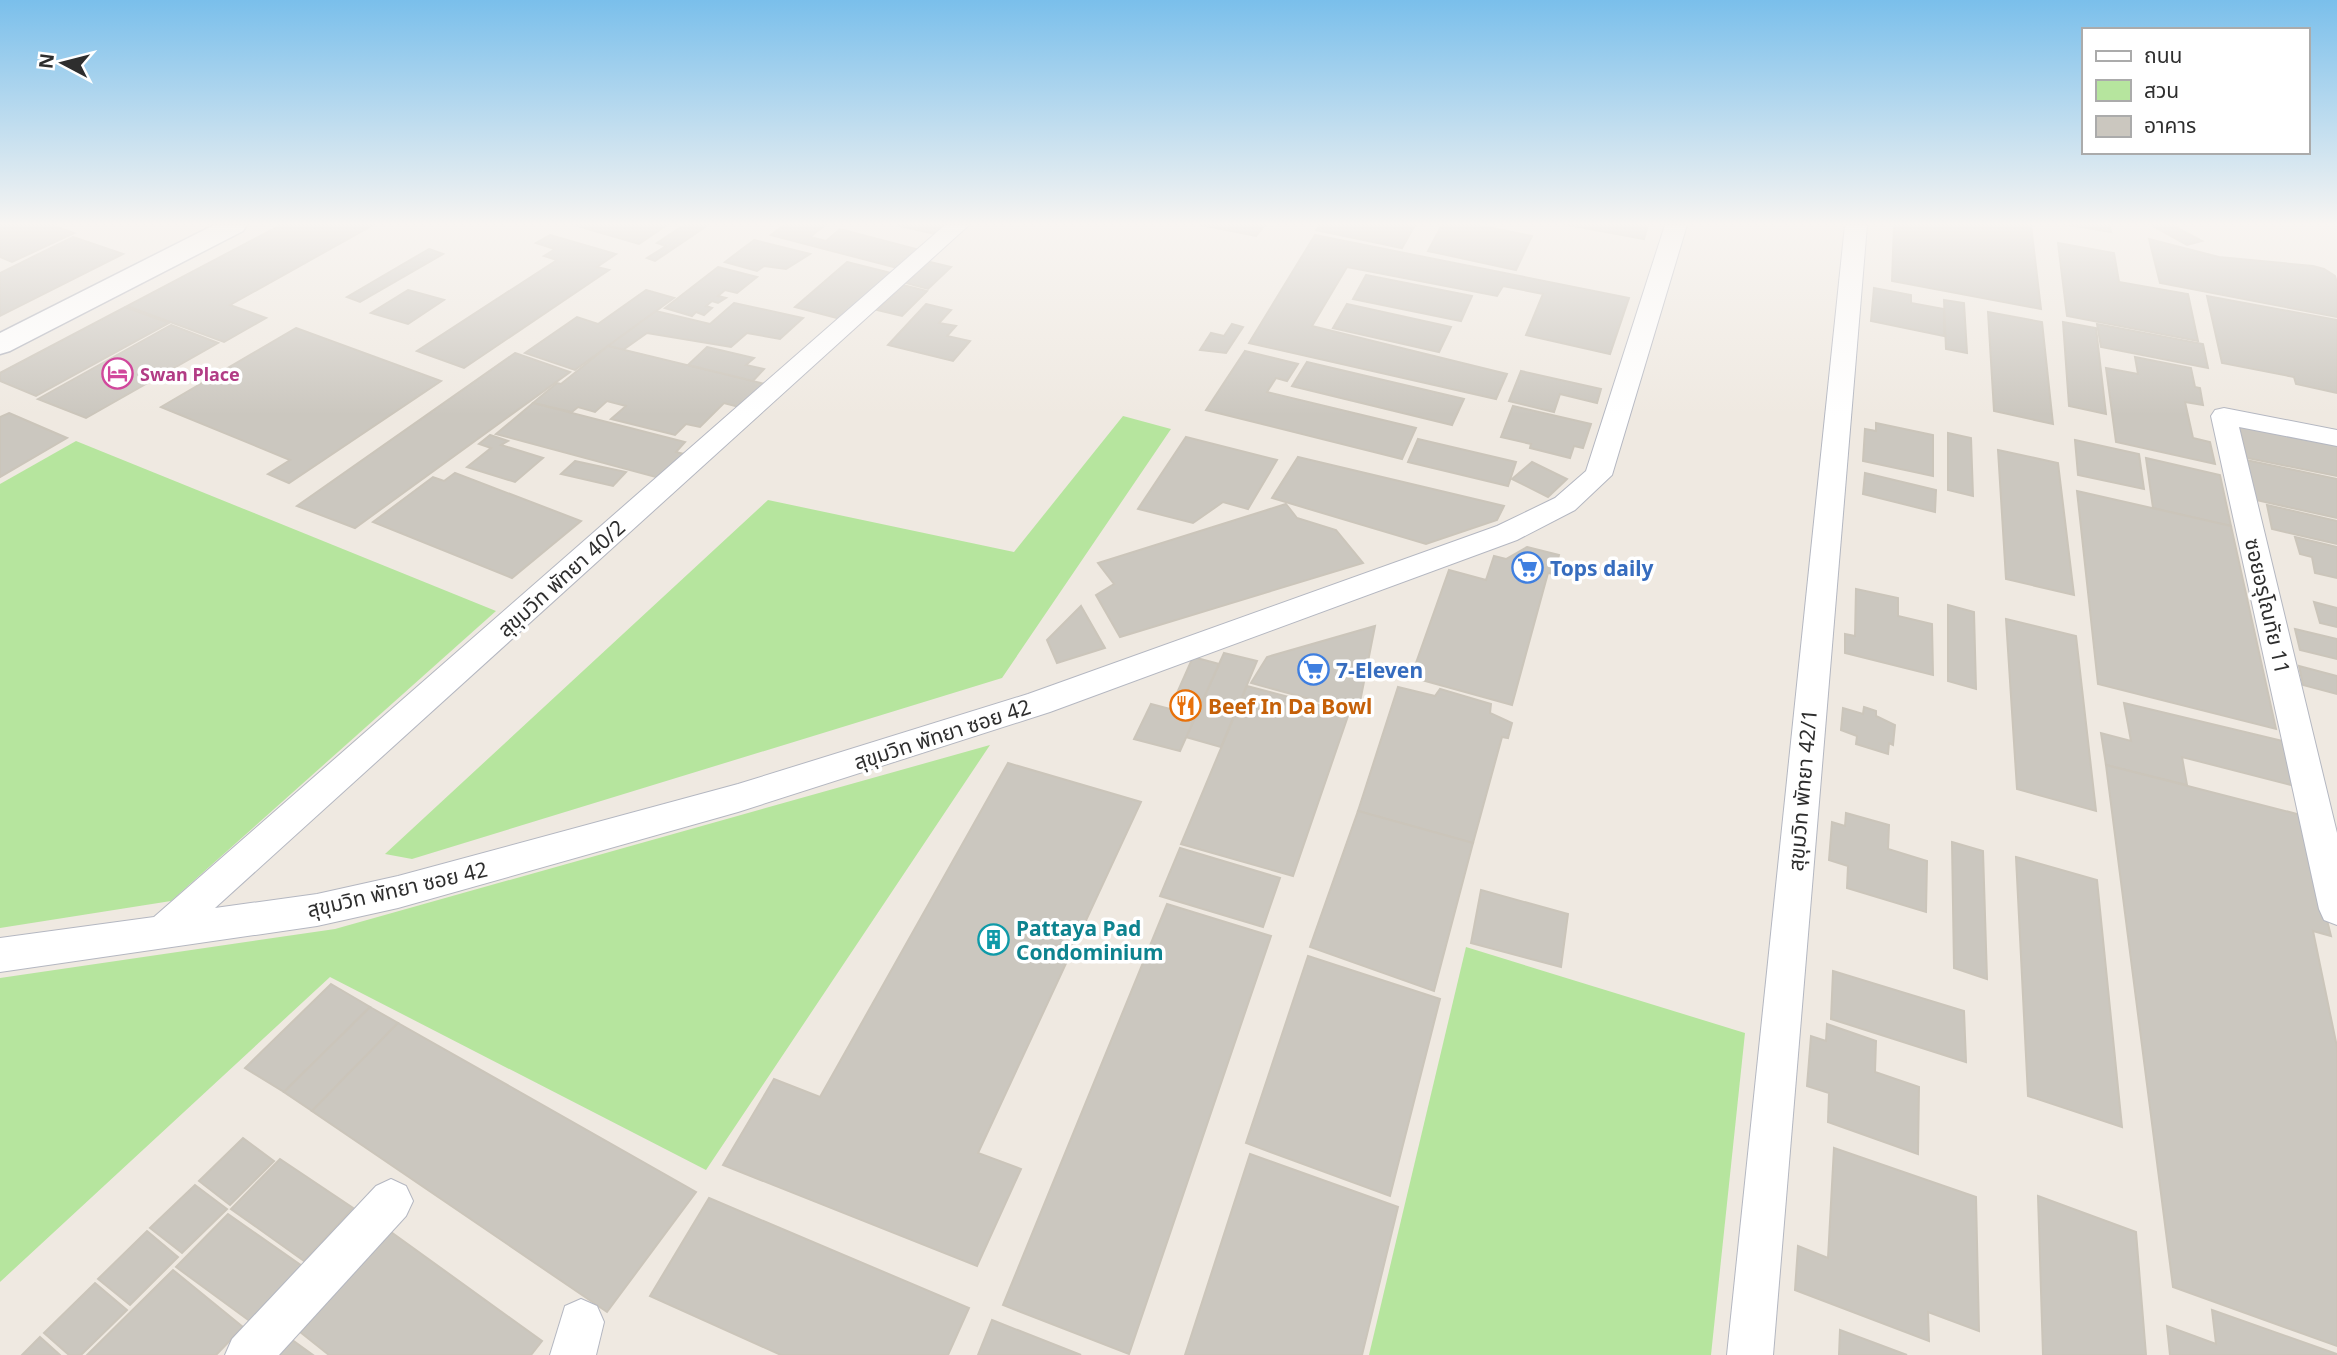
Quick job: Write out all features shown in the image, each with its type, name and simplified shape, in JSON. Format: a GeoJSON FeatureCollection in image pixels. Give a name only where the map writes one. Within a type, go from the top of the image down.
{"type":"FeatureCollection","features":[{"type":"Feature","properties":{"kind":"main road"},"geometry":{"type":"LineString","coordinates":[[0,345],[111,288]]}},
{"type":"Feature","properties":{"kind":"street","name":"สุขุมวิท พัทยา 40/2"},"geometry":{"type":"LineString","coordinates":[[163,932],[887,288]]}},
{"type":"Feature","properties":{"kind":"street","name":"สุขุมวิท พัทยา ซอย 42"},"geometry":{"type":"LineString","coordinates":[[0,955],[317,910],[398,892],[737,798],[1039,703],[1507,533],[1565,504],[1598,475],[1656,288]]}},
{"type":"Feature","properties":{"kind":"street","name":"สุขุมวิท พัทยา 42/1"},"geometry":{"type":"LineString","coordinates":[[1750,1355],[1850,288]]}},
{"type":"Feature","properties":{"kind":"street","name":"ซอยอรุโณทัย 11"},"geometry":{"type":"LineString","coordinates":[[2337,438],[2224,416],[2337,909]]}},
{"type":"Feature","properties":{"kind":"street"},"geometry":{"type":"LineString","coordinates":[[248,1355],[391,1201]]}},
{"type":"Feature","properties":{"kind":"green space"},"geometry":{"type":"Polygon","coordinates":[[[1123,416],[1171,429],[1002,678],[412,859],[385,854],[768,500],[1014,552],[1123,416]]]}},
{"type":"Feature","properties":{"kind":"green space"},"geometry":{"type":"Polygon","coordinates":[[[76,441],[496,611],[171,901],[0,928],[0,484],[76,441]]]}},
{"type":"Feature","properties":{"kind":"green space"},"geometry":{"type":"Polygon","coordinates":[[[990,745],[706,1170],[330,977],[0,1282],[0,978],[335,929],[990,745]]]}},
{"type":"Feature","properties":{"kind":"green space"},"geometry":{"type":"Polygon","coordinates":[[[1466,947],[1745,1033],[1711,1355],[1369,1355],[1466,947]]]}},
{"type":"Feature","properties":{"kind":"building"},"geometry":{"type":"Polygon","coordinates":[[[0,288],[55,288],[0,316],[0,288]]]}},
{"type":"Feature","properties":{"kind":"building"},"geometry":{"type":"Polygon","coordinates":[[[161,288],[260,288],[230,305],[266,318],[224,342],[127,306],[161,288]]]}},
{"type":"Feature","properties":{"kind":"building"},"geometry":{"type":"Polygon","coordinates":[[[362,288],[384,288],[360,302],[347,297],[362,288]]]}},
{"type":"Feature","properties":{"kind":"building"},"geometry":{"type":"Polygon","coordinates":[[[514,288],[582,288],[464,368],[417,351],[514,288]]]}},
{"type":"Feature","properties":{"kind":"building"},"geometry":{"type":"Polygon","coordinates":[[[691,288],[743,288],[737,293],[725,290],[718,296],[726,298],[718,303],[712,301],[706,306],[712,308],[704,315],[696,312],[692,316],[665,308],[691,288]]]}},
{"type":"Feature","properties":{"kind":"building"},"geometry":{"type":"Polygon","coordinates":[[[817,288],[879,288],[844,320],[795,307],[817,288]]]}},
{"type":"Feature","properties":{"kind":"building"},"geometry":{"type":"Polygon","coordinates":[[[900,288],[927,291],[902,316],[877,310],[900,288]]]}},
{"type":"Feature","properties":{"kind":"building"},"geometry":{"type":"Polygon","coordinates":[[[1282,288],[1334,288],[1312,326],[1507,374],[1496,399],[1249,343],[1282,288]]]}},
{"type":"Feature","properties":{"kind":"building"},"geometry":{"type":"Polygon","coordinates":[[[1359,288],[1433,288],[1472,296],[1461,321],[1353,299],[1359,288]]]}},
{"type":"Feature","properties":{"kind":"building"},"geometry":{"type":"Polygon","coordinates":[[[1457,288],[1502,288],[1497,296],[1457,288]]]}},
{"type":"Feature","properties":{"kind":"building"},"geometry":{"type":"Polygon","coordinates":[[[1514,288],[1580,288],[1629,298],[1610,354],[1526,335],[1543,294],[1514,288]]]}},
{"type":"Feature","properties":{"kind":"building"},"geometry":{"type":"Polygon","coordinates":[[[1874,288],[1911,295],[1911,303],[1944,309],[1944,336],[1871,321],[1874,288]]]}},
{"type":"Feature","properties":{"kind":"building"},"geometry":{"type":"Polygon","coordinates":[[[1930,288],[2039,288],[2041,309],[1930,288]]]}},
{"type":"Feature","properties":{"kind":"building"},"geometry":{"type":"Polygon","coordinates":[[[2064,288],[2155,288],[2188,294],[2198,341],[2067,316],[2064,288]]]}},
{"type":"Feature","properties":{"kind":"building"},"geometry":{"type":"Polygon","coordinates":[[[2187,288],[2337,288],[2337,317],[2187,288]]]}},
{"type":"Feature","properties":{"kind":"building"},"geometry":{"type":"Polygon","coordinates":[[[408,290],[444,300],[408,324],[371,313],[408,290]]]}},
{"type":"Feature","properties":{"kind":"building"},"geometry":{"type":"Polygon","coordinates":[[[646,290],[674,298],[575,370],[525,353],[577,317],[598,324],[646,290]]]}},
{"type":"Feature","properties":{"kind":"building"},"geometry":{"type":"Polygon","coordinates":[[[2207,296],[2337,320],[2337,393],[2296,384],[2294,377],[2222,363],[2207,296]]]}},
{"type":"Feature","properties":{"kind":"building"},"geometry":{"type":"Polygon","coordinates":[[[1944,300],[1964,303],[1967,353],[1946,349],[1944,300]]]}},
{"type":"Feature","properties":{"kind":"building"},"geometry":{"type":"Polygon","coordinates":[[[734,303],[803,318],[780,339],[747,333],[731,347],[647,333],[623,350],[608,346],[656,311],[710,324],[734,303]]]}},
{"type":"Feature","properties":{"kind":"building"},"geometry":{"type":"Polygon","coordinates":[[[926,304],[951,310],[939,323],[956,326],[947,336],[970,341],[953,361],[888,345],[926,304]]]}},
{"type":"Feature","properties":{"kind":"building"},"geometry":{"type":"Polygon","coordinates":[[[1347,304],[1451,327],[1439,352],[1333,328],[1347,304]]]}},
{"type":"Feature","properties":{"kind":"building"},"geometry":{"type":"Polygon","coordinates":[[[125,307],[169,323],[36,396],[0,381],[0,373],[125,307]]]}},
{"type":"Feature","properties":{"kind":"building"},"geometry":{"type":"Polygon","coordinates":[[[1988,312],[2042,322],[2053,424],[1994,411],[1988,312]]]}},
{"type":"Feature","properties":{"kind":"building"},"geometry":{"type":"Polygon","coordinates":[[[2063,322],[2096,328],[2106,414],[2069,406],[2063,322]]]}},
{"type":"Feature","properties":{"kind":"building"},"geometry":{"type":"Polygon","coordinates":[[[1232,324],[1243,327],[1226,353],[1200,350],[1211,333],[1224,336],[1232,324]]]}},
{"type":"Feature","properties":{"kind":"building"},"geometry":{"type":"Polygon","coordinates":[[[2097,324],[2203,344],[2208,368],[2101,347],[2097,324]]]}},
{"type":"Feature","properties":{"kind":"building"},"geometry":{"type":"Polygon","coordinates":[[[171,325],[218,343],[86,418],[38,399],[171,325]]]}},
{"type":"Feature","properties":{"kind":"building"},"geometry":{"type":"Polygon","coordinates":[[[296,328],[441,381],[289,483],[268,474],[290,460],[161,407],[296,328]]]}},
{"type":"Feature","properties":{"kind":"building"},"geometry":{"type":"Polygon","coordinates":[[[608,346],[769,385],[746,409],[724,403],[700,427],[686,424],[675,435],[611,419],[626,406],[607,401],[595,412],[578,407],[572,412],[533,403],[608,346]]]}},
{"type":"Feature","properties":{"kind":"building"},"geometry":{"type":"Polygon","coordinates":[[[707,347],[754,358],[746,365],[764,369],[753,381],[688,365],[707,347]]]}},
{"type":"Feature","properties":{"kind":"building"},"geometry":{"type":"Polygon","coordinates":[[[1245,351],[1298,364],[1287,381],[1276,378],[1267,392],[1416,428],[1402,459],[1206,410],[1245,351]]]}},
{"type":"Feature","properties":{"kind":"building"},"geometry":{"type":"Polygon","coordinates":[[[515,353],[570,372],[355,528],[297,506],[515,353]]]}},
{"type":"Feature","properties":{"kind":"building"},"geometry":{"type":"Polygon","coordinates":[[[2135,357],[2191,368],[2195,387],[2200,388],[2203,405],[2185,402],[2193,438],[2210,442],[2215,464],[2116,442],[2106,368],[2138,374],[2135,357]]]}},
{"type":"Feature","properties":{"kind":"building"},"geometry":{"type":"Polygon","coordinates":[[[1307,362],[1464,399],[1452,425],[1292,386],[1307,362]]]}},
{"type":"Feature","properties":{"kind":"building"},"geometry":{"type":"Polygon","coordinates":[[[1521,371],[1601,389],[1597,403],[1560,394],[1554,412],[1509,401],[1521,371]]]}},
{"type":"Feature","properties":{"kind":"building"},"geometry":{"type":"Polygon","coordinates":[[[533,403],[685,442],[676,452],[688,455],[663,479],[496,434],[533,403]]]}},
{"type":"Feature","properties":{"kind":"building"},"geometry":{"type":"Polygon","coordinates":[[[1513,406],[1591,424],[1583,448],[1574,446],[1570,458],[1501,437],[1513,406]]]}},
{"type":"Feature","properties":{"kind":"building"},"geometry":{"type":"Polygon","coordinates":[[[9,413],[67,438],[0,477],[0,417],[9,413]]]}},
{"type":"Feature","properties":{"kind":"building"},"geometry":{"type":"Polygon","coordinates":[[[1876,423],[1933,435],[1933,476],[1863,461],[1865,429],[1876,431],[1876,423]]]}},
{"type":"Feature","properties":{"kind":"building"},"geometry":{"type":"Polygon","coordinates":[[[2239,426],[2337,446],[2337,476],[2247,458],[2239,426]]]}},
{"type":"Feature","properties":{"kind":"building"},"geometry":{"type":"Polygon","coordinates":[[[1948,433],[1971,438],[1973,496],[1948,490],[1948,433]]]}},
{"type":"Feature","properties":{"kind":"building"},"geometry":{"type":"Polygon","coordinates":[[[490,435],[508,441],[501,445],[543,458],[515,482],[467,467],[491,448],[479,444],[490,435]]]}},
{"type":"Feature","properties":{"kind":"building"},"geometry":{"type":"Polygon","coordinates":[[[1186,437],[1277,460],[1248,509],[1223,502],[1193,523],[1138,509],[1186,437]]]}},
{"type":"Feature","properties":{"kind":"building"},"geometry":{"type":"Polygon","coordinates":[[[1418,439],[1516,462],[1508,486],[1408,462],[1418,439]]]}},
{"type":"Feature","properties":{"kind":"building"},"geometry":{"type":"Polygon","coordinates":[[[2075,440],[2139,454],[2144,489],[2078,475],[2075,440]]]}},
{"type":"Feature","properties":{"kind":"building"},"geometry":{"type":"Polygon","coordinates":[[[1998,450],[2058,463],[2074,595],[2006,579],[1998,450]]]}},
{"type":"Feature","properties":{"kind":"building"},"geometry":{"type":"Polygon","coordinates":[[[1298,457],[1504,506],[1497,520],[1426,544],[1272,498],[1298,457]]]}},
{"type":"Feature","properties":{"kind":"building"},"geometry":{"type":"Polygon","coordinates":[[[2146,458],[2220,475],[2231,526],[2153,508],[2146,458]]]}},
{"type":"Feature","properties":{"kind":"building"},"geometry":{"type":"Polygon","coordinates":[[[2246,460],[2337,479],[2337,518],[2256,500],[2246,460]]]}},
{"type":"Feature","properties":{"kind":"building"},"geometry":{"type":"Polygon","coordinates":[[[575,461],[626,472],[613,486],[561,474],[575,461]]]}},
{"type":"Feature","properties":{"kind":"building"},"geometry":{"type":"Polygon","coordinates":[[[1532,462],[1567,479],[1548,497],[1512,479],[1532,462]]]}},
{"type":"Feature","properties":{"kind":"building"},"geometry":{"type":"Polygon","coordinates":[[[455,473],[581,521],[512,578],[373,522],[433,477],[444,481],[455,473]]]}},
{"type":"Feature","properties":{"kind":"building"},"geometry":{"type":"Polygon","coordinates":[[[1865,473],[1936,490],[1935,512],[1863,494],[1865,473]]]}},
{"type":"Feature","properties":{"kind":"building"},"geometry":{"type":"Polygon","coordinates":[[[2077,491],[2231,526],[2276,729],[2098,684],[2077,491]]]}},
{"type":"Feature","properties":{"kind":"building"},"geometry":{"type":"Polygon","coordinates":[[[1286,504],[1297,518],[1336,530],[1363,563],[1120,637],[1096,595],[1114,584],[1098,563],[1286,504]]]}},
{"type":"Feature","properties":{"kind":"building"},"geometry":{"type":"Polygon","coordinates":[[[2267,505],[2337,521],[2337,544],[2272,529],[2267,505]]]}},
{"type":"Feature","properties":{"kind":"building"},"geometry":{"type":"Polygon","coordinates":[[[2295,537],[2337,547],[2337,578],[2315,573],[2312,557],[2300,554],[2295,537]]]}},
{"type":"Feature","properties":{"kind":"building"},"geometry":{"type":"Polygon","coordinates":[[[1527,547],[1559,555],[1554,574],[1548,573],[1512,705],[1411,677],[1449,570],[1486,580],[1494,556],[1506,559],[1527,547]]]}},
{"type":"Feature","properties":{"kind":"building"},"geometry":{"type":"Polygon","coordinates":[[[1856,589],[1898,598],[1898,616],[1932,624],[1933,675],[1845,653],[1845,634],[1855,636],[1856,589]]]}},
{"type":"Feature","properties":{"kind":"building"},"geometry":{"type":"Polygon","coordinates":[[[2314,602],[2337,608],[2337,627],[2320,623],[2314,602]]]}},
{"type":"Feature","properties":{"kind":"building"},"geometry":{"type":"Polygon","coordinates":[[[1948,605],[1974,612],[1976,689],[1948,681],[1948,605]]]}},
{"type":"Feature","properties":{"kind":"building"},"geometry":{"type":"Polygon","coordinates":[[[1081,606],[1105,648],[1057,663],[1047,640],[1081,606]]]}},
{"type":"Feature","properties":{"kind":"building"},"geometry":{"type":"Polygon","coordinates":[[[2006,619],[2076,636],[2096,811],[2017,789],[2006,619]]]}},
{"type":"Feature","properties":{"kind":"building","name":"7-Eleven"},"geometry":{"type":"Polygon","coordinates":[[[1375,626],[1358,712],[1251,683],[1267,657],[1375,626]]]}},
{"type":"Feature","properties":{"kind":"building"},"geometry":{"type":"Polygon","coordinates":[[[2295,629],[2337,639],[2337,659],[2300,650],[2295,629]]]}},
{"type":"Feature","properties":{"kind":"building"},"geometry":{"type":"Polygon","coordinates":[[[1224,653],[1257,661],[1221,747],[1186,737],[1224,653]]]}},
{"type":"Feature","properties":{"kind":"building","name":"Beef In Da Bowl"},"geometry":{"type":"Polygon","coordinates":[[[1193,657],[1219,664],[1180,751],[1134,739],[1151,704],[1170,709],[1193,657]]]}},
{"type":"Feature","properties":{"kind":"building"},"geometry":{"type":"Polygon","coordinates":[[[2299,666],[2337,676],[2337,694],[2303,685],[2299,666]]]}},
{"type":"Feature","properties":{"kind":"building"},"geometry":{"type":"Polygon","coordinates":[[[1247,686],[1349,713],[1293,876],[1181,844],[1247,686]]]}},
{"type":"Feature","properties":{"kind":"building"},"geometry":{"type":"Polygon","coordinates":[[[1398,687],[1435,696],[1440,689],[1491,704],[1490,713],[1512,723],[1508,738],[1502,737],[1473,843],[1358,811],[1398,687]]]}},
{"type":"Feature","properties":{"kind":"building"},"geometry":{"type":"Polygon","coordinates":[[[2124,703],[2283,741],[2295,786],[2182,757],[2187,785],[2106,765],[2101,733],[2131,741],[2124,703]]]}},
{"type":"Feature","properties":{"kind":"building"},"geometry":{"type":"Polygon","coordinates":[[[1864,707],[1876,711],[1876,716],[1895,725],[1893,745],[1889,743],[1888,754],[1856,744],[1857,736],[1841,730],[1843,708],[1863,714],[1864,707]]]}},
{"type":"Feature","properties":{"kind":"building","name":"Pattaya Pad Condominium"},"geometry":{"type":"Polygon","coordinates":[[[1008,763],[1141,802],[978,1153],[1021,1169],[977,1266],[723,1165],[774,1079],[820,1097],[1008,763]]]}},
{"type":"Feature","properties":{"kind":"building"},"geometry":{"type":"Polygon","coordinates":[[[2106,765],[2301,815],[2331,936],[2313,931],[2337,1047],[2337,1346],[2173,1287],[2106,765]]]}},
{"type":"Feature","properties":{"kind":"building"},"geometry":{"type":"Polygon","coordinates":[[[1358,811],[1473,843],[1434,991],[1310,947],[1358,811]]]}},
{"type":"Feature","properties":{"kind":"building"},"geometry":{"type":"Polygon","coordinates":[[[1846,813],[1889,825],[1888,849],[1927,861],[1926,912],[1847,888],[1848,866],[1829,860],[1832,822],[1845,826],[1846,813]]]}},
{"type":"Feature","properties":{"kind":"building"},"geometry":{"type":"Polygon","coordinates":[[[1952,842],[1983,851],[1987,979],[1954,968],[1952,842]]]}},
{"type":"Feature","properties":{"kind":"building"},"geometry":{"type":"Polygon","coordinates":[[[1180,848],[1280,878],[1263,927],[1160,896],[1180,848]]]}},
{"type":"Feature","properties":{"kind":"building"},"geometry":{"type":"Polygon","coordinates":[[[2016,857],[2097,880],[2122,1127],[2028,1096],[2016,857]]]}},
{"type":"Feature","properties":{"kind":"building"},"geometry":{"type":"Polygon","coordinates":[[[1481,890],[1568,914],[1561,967],[1471,943],[1481,890]]]}},
{"type":"Feature","properties":{"kind":"building"},"geometry":{"type":"Polygon","coordinates":[[[1167,904],[1271,936],[1129,1354],[1003,1305],[1167,904]]]}},
{"type":"Feature","properties":{"kind":"building"},"geometry":{"type":"Polygon","coordinates":[[[1308,956],[1440,999],[1390,1196],[1246,1143],[1308,956]]]}},
{"type":"Feature","properties":{"kind":"building"},"geometry":{"type":"Polygon","coordinates":[[[1833,971],[1964,1011],[1966,1062],[1831,1019],[1833,971]]]}},
{"type":"Feature","properties":{"kind":"building"},"geometry":{"type":"Polygon","coordinates":[[[331,984],[370,1007],[284,1092],[245,1068],[331,984]]]}},
{"type":"Feature","properties":{"kind":"building"},"geometry":{"type":"Polygon","coordinates":[[[370,1007],[398,1023],[312,1111],[284,1092],[370,1007]]]}},
{"type":"Feature","properties":{"kind":"building"},"geometry":{"type":"Polygon","coordinates":[[[398,1023],[696,1192],[607,1312],[312,1111],[398,1023]]]}},
{"type":"Feature","properties":{"kind":"building"},"geometry":{"type":"Polygon","coordinates":[[[1827,1024],[1876,1041],[1875,1072],[1919,1087],[1918,1154],[1828,1122],[1829,1093],[1807,1086],[1811,1036],[1826,1041],[1827,1024]]]}},
{"type":"Feature","properties":{"kind":"building"},"geometry":{"type":"Polygon","coordinates":[[[243,1138],[274,1161],[230,1205],[199,1181],[243,1138]]]}},
{"type":"Feature","properties":{"kind":"building"},"geometry":{"type":"Polygon","coordinates":[[[1834,1148],[1976,1197],[1979,1331],[1928,1312],[1929,1341],[1795,1290],[1798,1246],[1828,1258],[1834,1148]]]}},
{"type":"Feature","properties":{"kind":"building"},"geometry":{"type":"Polygon","coordinates":[[[1250,1154],[1398,1207],[1362,1355],[1185,1355],[1250,1154]]]}},
{"type":"Feature","properties":{"kind":"building"},"geometry":{"type":"Polygon","coordinates":[[[280,1159],[353,1208],[304,1261],[231,1209],[280,1159]]]}},
{"type":"Feature","properties":{"kind":"building"},"geometry":{"type":"Polygon","coordinates":[[[195,1185],[227,1209],[182,1253],[150,1228],[195,1185]]]}},
{"type":"Feature","properties":{"kind":"building"},"geometry":{"type":"Polygon","coordinates":[[[2038,1196],[2136,1232],[2146,1355],[2043,1355],[2038,1196]]]}},
{"type":"Feature","properties":{"kind":"building"},"geometry":{"type":"Polygon","coordinates":[[[709,1198],[969,1308],[948,1355],[781,1355],[650,1296],[709,1198]]]}},
{"type":"Feature","properties":{"kind":"building"},"geometry":{"type":"Polygon","coordinates":[[[228,1214],[302,1266],[251,1322],[176,1267],[228,1214]]]}},
{"type":"Feature","properties":{"kind":"building"},"geometry":{"type":"Polygon","coordinates":[[[147,1231],[178,1257],[130,1305],[98,1279],[147,1231]]]}},
{"type":"Feature","properties":{"kind":"building"},"geometry":{"type":"Polygon","coordinates":[[[391,1232],[542,1341],[531,1355],[329,1355],[300,1332],[391,1232]]]}},
{"type":"Feature","properties":{"kind":"building"},"geometry":{"type":"Polygon","coordinates":[[[173,1270],[243,1327],[216,1355],[87,1355],[173,1270]]]}},
{"type":"Feature","properties":{"kind":"building"},"geometry":{"type":"Polygon","coordinates":[[[95,1283],[127,1310],[81,1355],[69,1355],[44,1333],[95,1283]]]}},
{"type":"Feature","properties":{"kind":"building"},"geometry":{"type":"Polygon","coordinates":[[[2212,1310],[2337,1355],[2170,1355],[2167,1326],[2216,1344],[2212,1310]]]}},
{"type":"Feature","properties":{"kind":"building"},"geometry":{"type":"Polygon","coordinates":[[[992,1320],[1081,1355],[978,1355],[992,1320]]]}},
{"type":"Feature","properties":{"kind":"building"},"geometry":{"type":"Polygon","coordinates":[[[1840,1330],[1907,1355],[1839,1355],[1840,1330]]]}},
{"type":"Feature","properties":{"kind":"building"},"geometry":{"type":"Polygon","coordinates":[[[284,1334],[313,1355],[265,1355],[284,1334]]]}},
{"type":"Feature","properties":{"kind":"building"},"geometry":{"type":"Polygon","coordinates":[[[40,1337],[60,1355],[22,1355],[40,1337]]]}},
{"type":"Feature","properties":{"kind":"place","name":"Swan Place"},"geometry":{"type":"Point","coordinates":[117,374]}},
{"type":"Feature","properties":{"kind":"place","name":"Tops daily"},"geometry":{"type":"Point","coordinates":[1527,568]}},
{"type":"Feature","properties":{"kind":"place","name":"7-Eleven"},"geometry":{"type":"Point","coordinates":[1313,670]}},
{"type":"Feature","properties":{"kind":"place","name":"Beef In Da Bowl"},"geometry":{"type":"Point","coordinates":[1185,706]}},
{"type":"Feature","properties":{"kind":"place","name":"Pattaya Pad Condominium"},"geometry":{"type":"Point","coordinates":[993,940]}}]}
